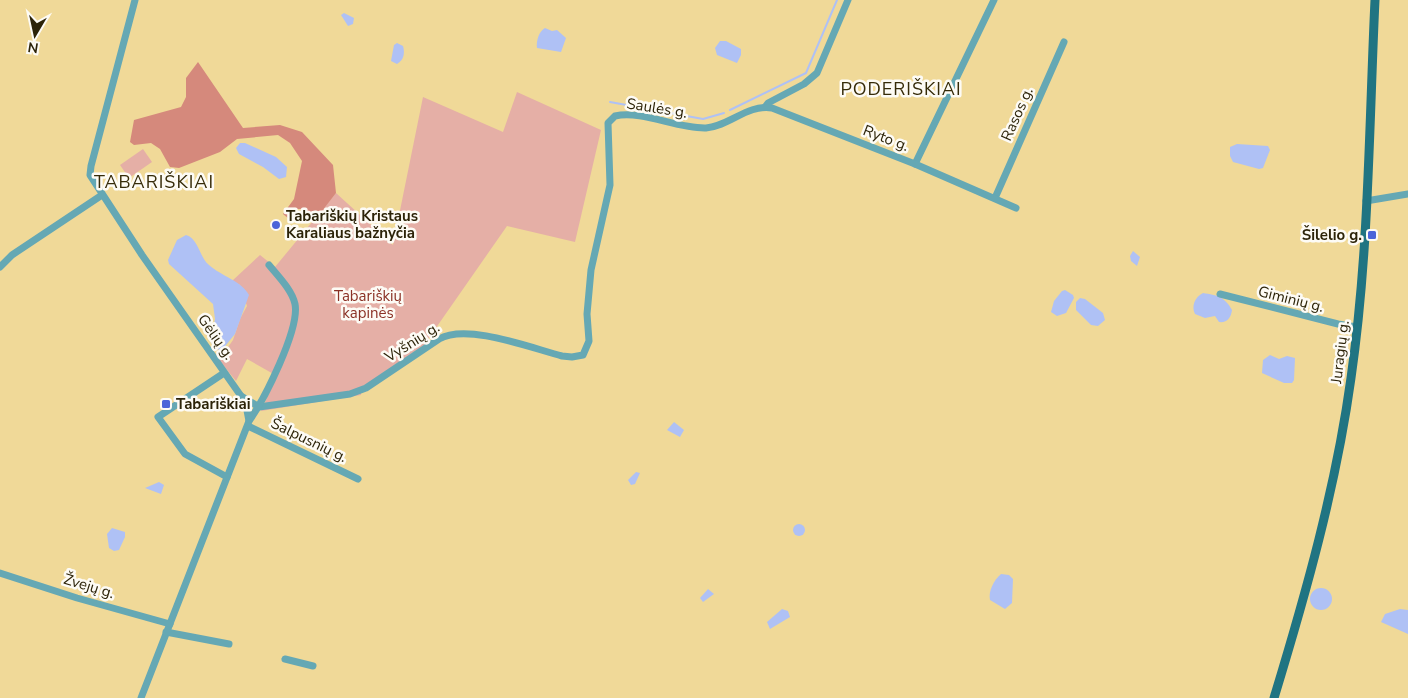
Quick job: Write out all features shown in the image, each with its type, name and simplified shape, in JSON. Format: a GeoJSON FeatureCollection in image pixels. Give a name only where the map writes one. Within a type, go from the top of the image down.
{"type":"FeatureCollection","features":[{"type":"Feature","properties":{"kind":"main road","name":"Juragių g."},"geometry":{"type":"LineString","coordinates":[[1274,698],[1311,574],[1345,418],[1357,327],[1366,201],[1375,0]]}},
{"type":"Feature","properties":{"kind":"street","name":"Gėlių g."},"geometry":{"type":"LineString","coordinates":[[134,0],[90,175],[241,396],[246,405],[248,424]]}},
{"type":"Feature","properties":{"kind":"street","name":"Saulės g."},"geometry":{"type":"LineString","coordinates":[[583,355],[589,341],[587,314],[591,270],[610,185],[608,129],[610,119],[615,116],[629,115],[687,127],[710,128],[746,112],[765,107],[768,103],[804,84],[816,73],[848,0]]}},
{"type":"Feature","properties":{"kind":"street"},"geometry":{"type":"LineString","coordinates":[[915,164],[994,0]]}},
{"type":"Feature","properties":{"kind":"street","name":"Rasos g."},"geometry":{"type":"LineString","coordinates":[[996,198],[1064,42]]}},
{"type":"Feature","properties":{"kind":"street","name":"Ryto g."},"geometry":{"type":"LineString","coordinates":[[765,107],[915,164],[1016,208]]}},
{"type":"Feature","properties":{"kind":"street"},"geometry":{"type":"LineString","coordinates":[[1366,201],[1408,194]]}},
{"type":"Feature","properties":{"kind":"street"},"geometry":{"type":"LineString","coordinates":[[0,267],[12,255],[102,195]]}},
{"type":"Feature","properties":{"kind":"street"},"geometry":{"type":"LineString","coordinates":[[141,698],[248,424],[259,407],[288,344],[295,306],[291,295],[269,266]]}},
{"type":"Feature","properties":{"kind":"street","name":"Giminių g."},"geometry":{"type":"LineString","coordinates":[[1220,294],[1338,324],[1357,327]]}},
{"type":"Feature","properties":{"kind":"street","name":"Vyšnių g."},"geometry":{"type":"LineString","coordinates":[[259,407],[358,391],[438,339],[452,333],[479,335],[562,356],[578,357],[583,355]]}},
{"type":"Feature","properties":{"kind":"street"},"geometry":{"type":"LineString","coordinates":[[224,373],[158,417],[185,454],[227,477]]}},
{"type":"Feature","properties":{"kind":"street"},"geometry":{"type":"LineString","coordinates":[[241,396],[259,407]]}},
{"type":"Feature","properties":{"kind":"street","name":"Šalpusnių g."},"geometry":{"type":"LineString","coordinates":[[248,424],[358,479]]}},
{"type":"Feature","properties":{"kind":"street","name":"Žvejų g."},"geometry":{"type":"LineString","coordinates":[[0,573],[77,598],[170,624]]}},
{"type":"Feature","properties":{"kind":"street"},"geometry":{"type":"LineString","coordinates":[[166,632],[229,644]]}},
{"type":"Feature","properties":{"kind":"street"},"geometry":{"type":"LineString","coordinates":[[285,660],[312,666]]}},
{"type":"Feature","properties":{"kind":"green space","name":"Tabariškių kapinės"},"geometry":{"type":"Polygon","coordinates":[[[517,92],[601,130],[575,242],[507,226],[424,345],[361,388],[361,395],[261,411],[277,376],[247,359],[236,381],[219,360],[233,340],[240,319],[247,306],[240,285],[232,281],[260,255],[275,267],[336,193],[393,245],[423,97],[503,132],[517,92]]]}},
{"type":"Feature","properties":{"kind":"green space"},"geometry":{"type":"Polygon","coordinates":[[[143,149],[152,162],[129,178],[120,165],[143,149]]]}},
{"type":"Feature","properties":{"kind":"shaded area"},"geometry":{"type":"Polygon","coordinates":[[[198,62],[243,128],[280,125],[302,132],[333,165],[336,193],[315,220],[301,209],[297,209],[289,219],[283,214],[294,199],[302,161],[290,143],[278,135],[237,139],[220,152],[179,168],[170,167],[160,149],[151,143],[134,145],[130,142],[134,120],[181,107],[186,97],[186,78],[198,62]]]}},
{"type":"Feature","properties":{"kind":"water"},"geometry":{"type":"Polygon","coordinates":[[[344,13],[354,18],[353,24],[348,26],[341,15],[344,13]]]}},
{"type":"Feature","properties":{"kind":"water"},"geometry":{"type":"Polygon","coordinates":[[[545,28],[552,31],[557,30],[566,38],[561,52],[537,48],[538,36],[545,28]]]}},
{"type":"Feature","properties":{"kind":"water"},"geometry":{"type":"Polygon","coordinates":[[[720,41],[726,41],[741,49],[741,55],[737,63],[717,55],[715,48],[720,41]]]}},
{"type":"Feature","properties":{"kind":"water"},"geometry":{"type":"Polygon","coordinates":[[[397,43],[403,46],[404,51],[403,58],[397,64],[391,61],[394,45],[397,43]]]}},
{"type":"Feature","properties":{"kind":"water"},"geometry":{"type":"Polygon","coordinates":[[[240,143],[245,143],[276,157],[287,167],[286,177],[279,179],[263,167],[239,154],[236,148],[240,143]]]}},
{"type":"Feature","properties":{"kind":"water"},"geometry":{"type":"Polygon","coordinates":[[[1237,144],[1268,146],[1270,150],[1263,168],[1259,169],[1233,162],[1230,156],[1230,147],[1237,144]]]}},
{"type":"Feature","properties":{"kind":"water"},"geometry":{"type":"Polygon","coordinates":[[[186,235],[194,240],[203,258],[209,265],[236,282],[249,295],[235,334],[222,350],[215,349],[210,341],[215,319],[213,304],[169,264],[168,260],[177,240],[186,235]]]}},
{"type":"Feature","properties":{"kind":"water"},"geometry":{"type":"Polygon","coordinates":[[[1133,251],[1140,257],[1137,266],[1131,261],[1130,256],[1133,251]]]}},
{"type":"Feature","properties":{"kind":"water"},"geometry":{"type":"Polygon","coordinates":[[[1065,290],[1073,295],[1074,298],[1066,313],[1057,316],[1051,312],[1054,301],[1065,290]]]}},
{"type":"Feature","properties":{"kind":"water"},"geometry":{"type":"Polygon","coordinates":[[[1203,293],[1216,296],[1226,302],[1232,310],[1228,319],[1224,322],[1219,322],[1215,316],[1205,318],[1195,314],[1194,302],[1203,293]]]}},
{"type":"Feature","properties":{"kind":"water"},"geometry":{"type":"Polygon","coordinates":[[[1080,298],[1085,299],[1103,313],[1105,320],[1098,326],[1091,325],[1076,310],[1076,302],[1080,298]]]}},
{"type":"Feature","properties":{"kind":"water"},"geometry":{"type":"Polygon","coordinates":[[[1270,355],[1279,359],[1287,356],[1295,358],[1294,380],[1292,383],[1284,383],[1262,373],[1263,360],[1270,355]]]}},
{"type":"Feature","properties":{"kind":"water"},"geometry":{"type":"Polygon","coordinates":[[[674,422],[684,430],[680,437],[667,430],[674,422]]]}},
{"type":"Feature","properties":{"kind":"water"},"geometry":{"type":"Polygon","coordinates":[[[636,472],[640,473],[635,484],[631,485],[628,480],[636,472]]]}},
{"type":"Feature","properties":{"kind":"water"},"geometry":{"type":"Polygon","coordinates":[[[159,482],[164,485],[161,494],[145,488],[159,482]]]}},
{"type":"Feature","properties":{"kind":"water"},"geometry":{"type":"Polygon","coordinates":[[[799,524],[805,530],[799,536],[793,530],[799,524]]]}},
{"type":"Feature","properties":{"kind":"water"},"geometry":{"type":"Polygon","coordinates":[[[112,528],[125,532],[125,537],[119,550],[114,551],[109,548],[107,534],[112,528]]]}},
{"type":"Feature","properties":{"kind":"water"},"geometry":{"type":"Polygon","coordinates":[[[1001,574],[1009,575],[1013,579],[1012,603],[1005,609],[990,600],[992,586],[1001,574]]]}},
{"type":"Feature","properties":{"kind":"water"},"geometry":{"type":"Polygon","coordinates":[[[1321,588],[1329,591],[1332,599],[1329,607],[1321,610],[1313,607],[1310,599],[1313,591],[1321,588]]]}},
{"type":"Feature","properties":{"kind":"water"},"geometry":{"type":"Polygon","coordinates":[[[708,589],[714,594],[703,602],[700,598],[708,589]]]}},
{"type":"Feature","properties":{"kind":"water"},"geometry":{"type":"Polygon","coordinates":[[[782,609],[788,611],[790,617],[770,629],[767,622],[782,609]]]}},
{"type":"Feature","properties":{"kind":"water"},"geometry":{"type":"Polygon","coordinates":[[[1400,609],[1408,610],[1408,634],[1381,622],[1385,614],[1400,609]]]}},
{"type":"Feature","properties":{"kind":"waterway"},"geometry":{"type":"LineString","coordinates":[[730,110],[806,73],[837,0]]}},
{"type":"Feature","properties":{"kind":"waterway"},"geometry":{"type":"LineString","coordinates":[[610,102],[703,119],[724,113]]}},
{"type":"Feature","properties":{"kind":"place","name":"Tabariškių Kristaus Karaliaus bažnyčia"},"geometry":{"type":"Point","coordinates":[276,225]}},
{"type":"Feature","properties":{"kind":"place","name":"Šilelio g."},"geometry":{"type":"Point","coordinates":[1372,235]}},
{"type":"Feature","properties":{"kind":"place","name":"Tabariškiai"},"geometry":{"type":"Point","coordinates":[166,404]}},
{"type":"Feature","properties":{"kind":"district","name":"PODERIŠKIAI"},"geometry":{"type":"Point","coordinates":[901,89]}},
{"type":"Feature","properties":{"kind":"district","name":"TABARIŠKIAI"},"geometry":{"type":"Point","coordinates":[154,182]}}]}
